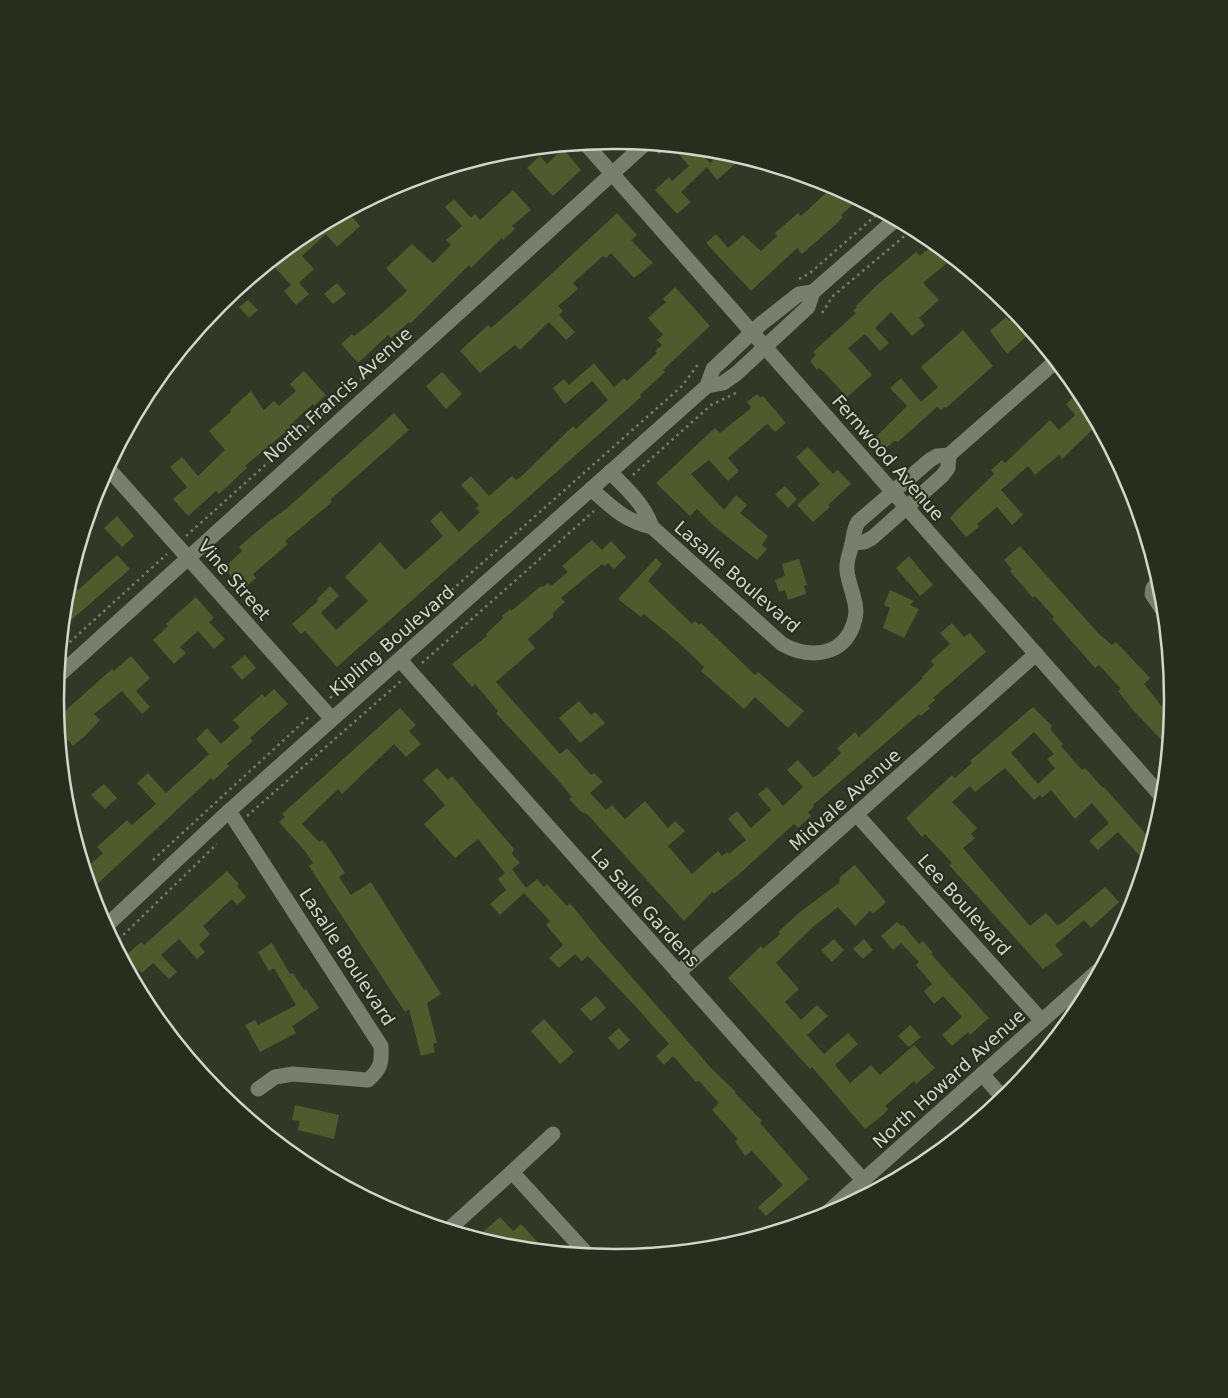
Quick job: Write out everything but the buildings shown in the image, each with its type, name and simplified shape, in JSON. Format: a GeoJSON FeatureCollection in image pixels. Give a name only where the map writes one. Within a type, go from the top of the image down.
{"type":"FeatureCollection","features":[{"type":"Feature","properties":{"kind":"street","name":"Fernwood Avenue"},"geometry":{"type":"LineString","coordinates":[[591,150],[1157,791]]}},
{"type":"Feature","properties":{"kind":"street","name":"North Francis Avenue"},"geometry":{"type":"LineString","coordinates":[[65,670],[188,556],[638,150]]}},
{"type":"Feature","properties":{"kind":"street","name":"Kipling Boulevard"},"geometry":{"type":"LineString","coordinates":[[706,386],[723,383],[765,347],[808,307],[813,292],[891,223]]}},
{"type":"Feature","properties":{"kind":"street","name":"Kipling Boulevard"},"geometry":{"type":"LineString","coordinates":[[111,921],[229,811],[706,386],[713,369],[786,302],[799,294],[813,292]]}},
{"type":"Feature","properties":{"kind":"street","name":"Lasalle Boulevard"},"geometry":{"type":"LineString","coordinates":[[610,472],[647,513],[652,527],[782,644],[797,652],[813,655],[826,652],[841,644],[850,633],[856,618],[847,570],[848,556],[852,544],[852,532],[858,522],[930,460],[937,456],[949,455],[1052,365]]}},
{"type":"Feature","properties":{"kind":"street","name":"Lasalle Boulevard"},"geometry":{"type":"LineString","coordinates":[[852,544],[864,542],[872,538],[942,476],[948,468],[949,455]]}},
{"type":"Feature","properties":{"kind":"street","name":"Vine Street"},"geometry":{"type":"LineString","coordinates":[[113,473],[332,719]]}},
{"type":"Feature","properties":{"kind":"street","name":"Lasalle Boulevard"},"geometry":{"type":"LineString","coordinates":[[591,489],[633,523],[652,527]]}},
{"type":"Feature","properties":{"kind":"street","name":"Midvale Avenue"},"geometry":{"type":"LineString","coordinates":[[678,973],[1036,654]]}},
{"type":"Feature","properties":{"kind":"street","name":"La Salle Gardens"},"geometry":{"type":"LineString","coordinates":[[400,660],[863,1180]]}},
{"type":"Feature","properties":{"kind":"street","name":"Lasalle Boulevard"},"geometry":{"type":"LineString","coordinates":[[229,811],[366,1020],[381,1046],[382,1062],[378,1071],[368,1080],[293,1074],[275,1077],[258,1089]]}},
{"type":"Feature","properties":{"kind":"street","name":"Lee Boulevard"},"geometry":{"type":"LineString","coordinates":[[857,814],[1042,1020]]}},
{"type":"Feature","properties":{"kind":"street","name":"North Howard Avenue"},"geometry":{"type":"LineString","coordinates":[[841,1200],[1087,980]]}},
{"type":"Feature","properties":{"kind":"street"},"geometry":{"type":"LineString","coordinates":[[982,1074],[998,1093]]}},
{"type":"Feature","properties":{"kind":"street"},"geometry":{"type":"LineString","coordinates":[[453,1225],[553,1134]]}},
{"type":"Feature","properties":{"kind":"street"},"geometry":{"type":"LineString","coordinates":[[512,1172],[581,1248]]}},
{"type":"Feature","properties":{"kind":"path"},"geometry":{"type":"LineString","coordinates":[[794,282],[810,273],[876,215]]}},
{"type":"Feature","properties":{"kind":"path"},"geometry":{"type":"LineString","coordinates":[[820,316],[833,296],[908,233]]}},
{"type":"Feature","properties":{"kind":"path"},"geometry":{"type":"LineString","coordinates":[[147,866],[321,706],[682,386],[702,360]]}},
{"type":"Feature","properties":{"kind":"path"},"geometry":{"type":"LineString","coordinates":[[66,645],[370,372]]}},
{"type":"Feature","properties":{"kind":"path"},"geometry":{"type":"LineString","coordinates":[[623,485],[711,405],[734,396],[741,389]]}},
{"type":"Feature","properties":{"kind":"path"},"geometry":{"type":"LineString","coordinates":[[238,825],[605,501]]}},
{"type":"Feature","properties":{"kind":"path"},"geometry":{"type":"LineString","coordinates":[[119,939],[220,841]]}}]}
